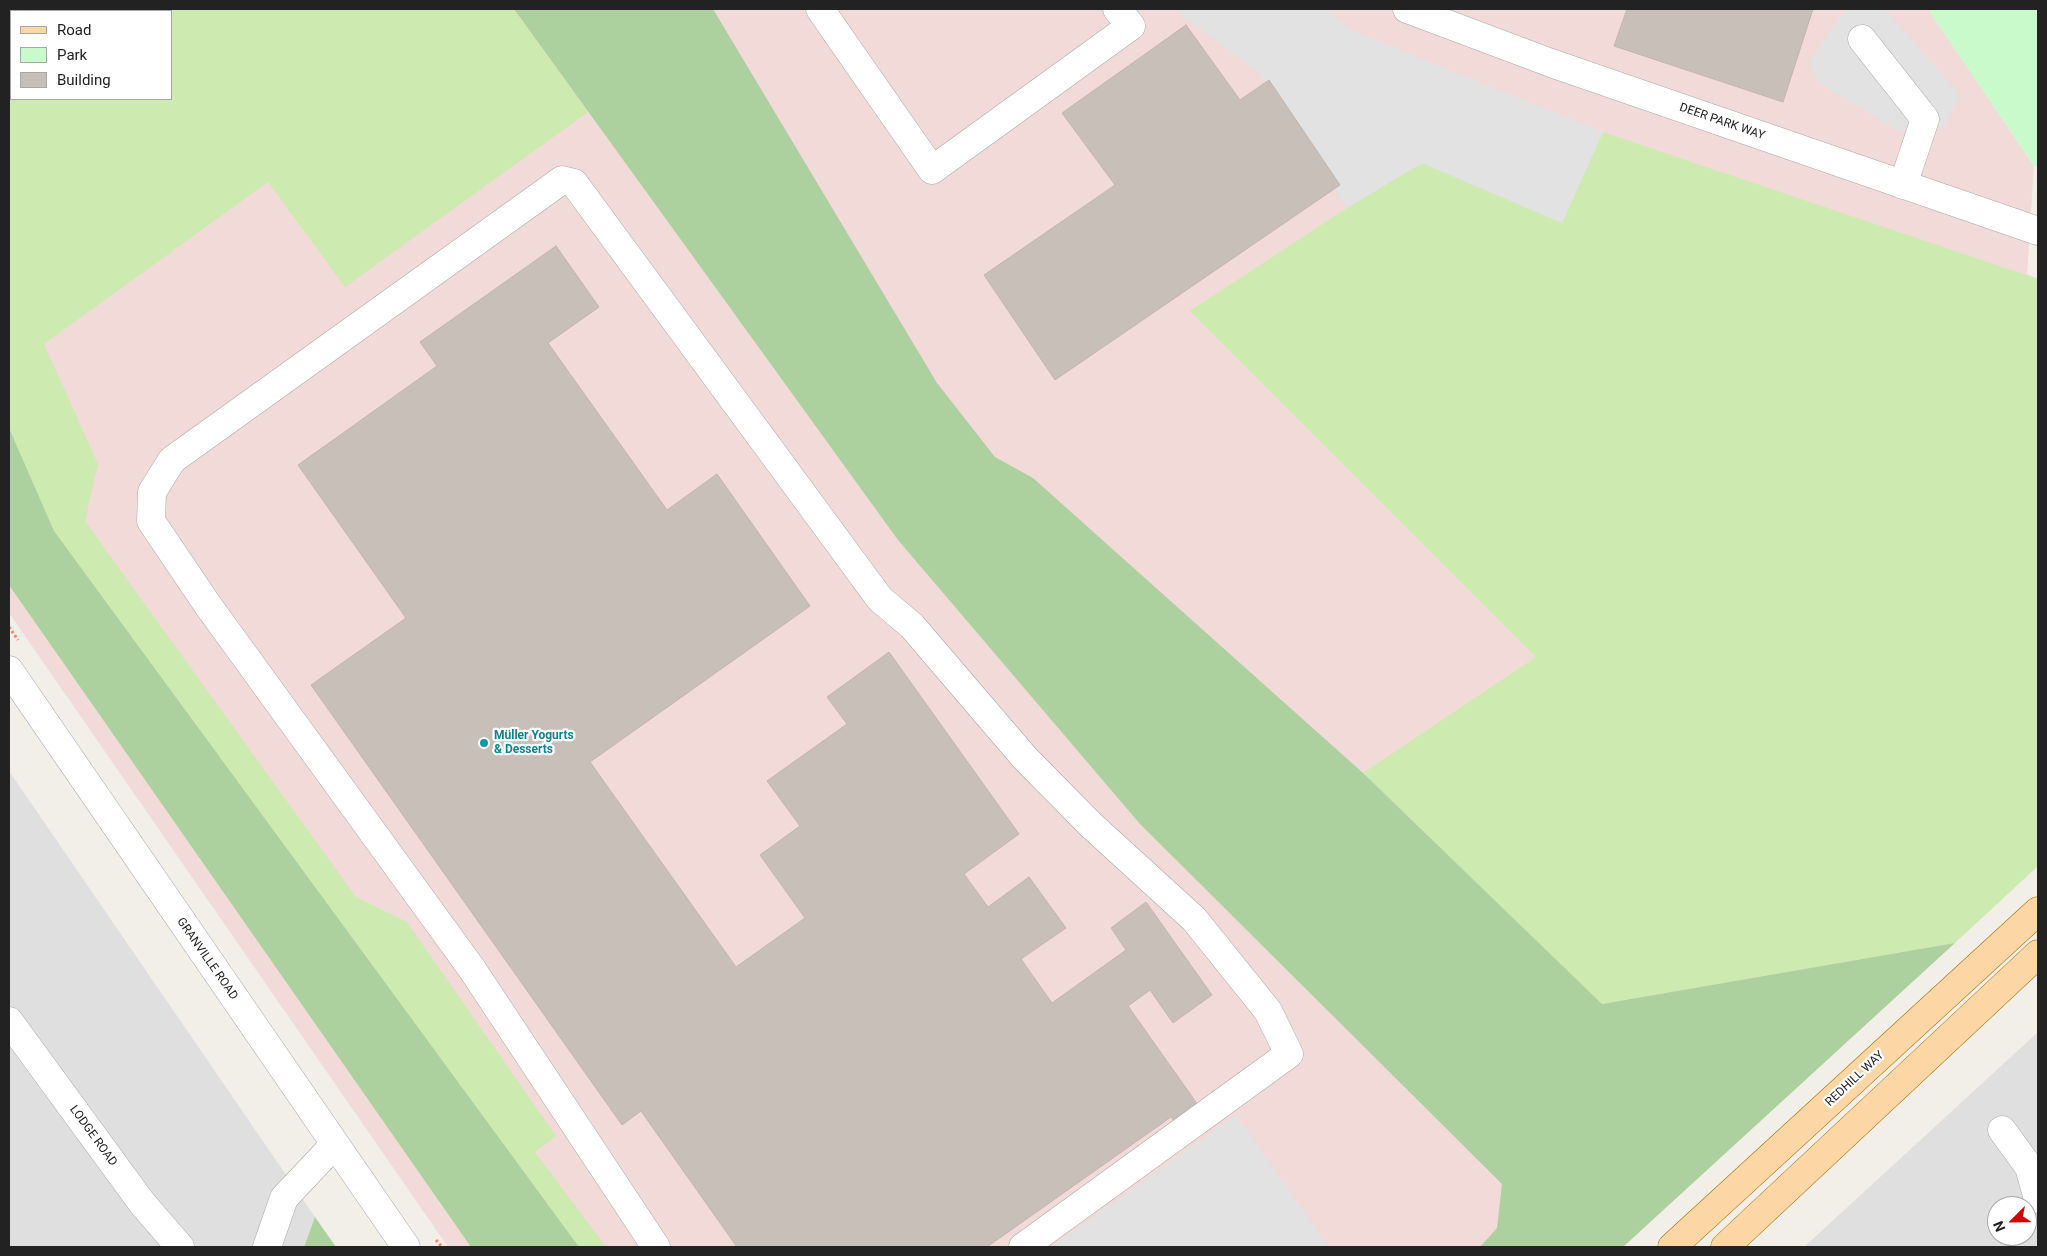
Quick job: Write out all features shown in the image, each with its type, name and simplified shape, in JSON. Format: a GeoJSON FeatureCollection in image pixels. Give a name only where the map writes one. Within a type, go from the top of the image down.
{"type":"FeatureCollection","features":[{"type":"Feature","properties":{"kind":"main road","name":"REDHILL WAY"},"geometry":{"type":"LineString","coordinates":[[1672,1247],[2038,911]]}},
{"type":"Feature","properties":{"kind":"main road"},"geometry":{"type":"LineString","coordinates":[[1725,1247],[2038,954]]}},
{"type":"Feature","properties":{"kind":"street"},"geometry":{"type":"LineString","coordinates":[[820,9],[932,170],[1131,26],[1117,9]]}},
{"type":"Feature","properties":{"kind":"street","name":"DEER PARK WAY"},"geometry":{"type":"LineString","coordinates":[[1407,9],[1551,63],[2038,232]]}},
{"type":"Feature","properties":{"kind":"street"},"geometry":{"type":"LineString","coordinates":[[1862,39],[1925,119],[1903,185]]}},
{"type":"Feature","properties":{"kind":"street"},"geometry":{"type":"LineString","coordinates":[[656,1247],[472,969],[207,604],[151,521],[152,492],[172,460],[562,180],[574,183],[880,599],[912,626],[1024,757],[1091,825],[1194,919],[1268,1011],[1290,1054],[1023,1247]]}},
{"type":"Feature","properties":{"kind":"street","name":"GRANVILLE ROAD"},"geometry":{"type":"LineString","coordinates":[[9,670],[406,1247]]}},
{"type":"Feature","properties":{"kind":"street","name":"LODGE ROAD"},"geometry":{"type":"LineString","coordinates":[[9,1021],[142,1203],[180,1247]]}},
{"type":"Feature","properties":{"kind":"street"},"geometry":{"type":"LineString","coordinates":[[2002,1130],[2029,1167],[2038,1199]]}},
{"type":"Feature","properties":{"kind":"street"},"geometry":{"type":"LineString","coordinates":[[267,1247],[284,1198],[335,1144]]}},
{"type":"Feature","properties":{"kind":"shaded area"},"geometry":{"type":"Polygon","coordinates":[[[9,9],[1928,9],[2034,166],[2027,274],[2038,279],[2038,866],[1623,1247],[448,1247],[9,613],[9,9]]]}},
{"type":"Feature","properties":{"kind":"shaded area"},"geometry":{"type":"Polygon","coordinates":[[[1179,9],[1325,9],[1353,31],[1603,132],[1562,223],[1422,163],[1347,208],[1259,73],[1184,17],[1179,9]]]}},
{"type":"Feature","properties":{"kind":"shaded area"},"geometry":{"type":"Polygon","coordinates":[[[1850,9],[1885,9],[1960,95],[1946,126],[1900,132],[1818,82],[1809,63],[1840,16],[1850,9]]]}},
{"type":"Feature","properties":{"kind":"shaded area"},"geometry":{"type":"Polygon","coordinates":[[[9,771],[315,1217],[304,1247],[9,1247],[9,771]]]}},
{"type":"Feature","properties":{"kind":"shaded area"},"geometry":{"type":"Polygon","coordinates":[[[2038,1032],[2038,1247],[1804,1247],[2038,1032]]]}},
{"type":"Feature","properties":{"kind":"shaded area"},"geometry":{"type":"Polygon","coordinates":[[[1236,1115],[1329,1247],[1051,1247],[1236,1115]]]}},
{"type":"Feature","properties":{"kind":"green space"},"geometry":{"type":"Polygon","coordinates":[[[9,9],[514,9],[588,112],[345,287],[268,182],[44,344],[98,464],[85,521],[356,897],[407,922],[556,1136],[535,1152],[606,1247],[579,1247],[54,531],[9,428],[9,9]]]}},
{"type":"Feature","properties":{"kind":"green space"},"geometry":{"type":"Polygon","coordinates":[[[514,9],[713,9],[937,383],[995,457],[1033,478],[1363,773],[1602,1004],[1955,943],[1623,1247],[1480,1247],[1497,1228],[1502,1184],[1140,824],[898,540],[514,9]]]}},
{"type":"Feature","properties":{"kind":"green space"},"geometry":{"type":"Polygon","coordinates":[[[1928,9],[2038,9],[2038,167],[2034,166],[1928,9]]]}},
{"type":"Feature","properties":{"kind":"green space"},"geometry":{"type":"Polygon","coordinates":[[[1603,132],[2038,279],[2038,866],[1955,943],[1602,1004],[1363,773],[1536,657],[1190,311],[1347,208],[1422,163],[1562,223],[1603,132]]]}},
{"type":"Feature","properties":{"kind":"green space"},"geometry":{"type":"Polygon","coordinates":[[[9,428],[54,531],[579,1247],[471,1247],[9,585],[9,428]]]}},
{"type":"Feature","properties":{"kind":"green space"},"geometry":{"type":"Polygon","coordinates":[[[315,1217],[336,1247],[304,1247],[315,1217]]]}},
{"type":"Feature","properties":{"kind":"building"},"geometry":{"type":"Polygon","coordinates":[[[1627,9],[1813,9],[1783,102],[1614,46],[1627,9]]]}},
{"type":"Feature","properties":{"kind":"building"},"geometry":{"type":"Polygon","coordinates":[[[1186,25],[1240,100],[1269,80],[1340,185],[1055,380],[984,275],[1115,185],[1062,113],[1186,25]]]}},
{"type":"Feature","properties":{"kind":"building","name":"Müller Yogurts & Desserts"},"geometry":{"type":"Polygon","coordinates":[[[556,246],[599,307],[548,343],[667,510],[717,474],[810,606],[590,762],[736,967],[805,918],[760,855],[800,826],[767,781],[847,724],[827,697],[889,652],[1019,834],[964,874],[988,907],[1029,877],[1066,928],[1021,959],[1052,1003],[1126,950],[1111,928],[1146,902],[1212,995],[1173,1023],[1150,990],[1128,1006],[1198,1105],[1175,1122],[1171,1117],[987,1247],[737,1247],[641,1111],[622,1125],[311,685],[406,618],[298,465],[437,366],[420,342],[556,246]]]}},
{"type":"Feature","properties":{"kind":"place","name":"Müller Yogurts & Desserts"},"geometry":{"type":"Point","coordinates":[484,743]}}]}
